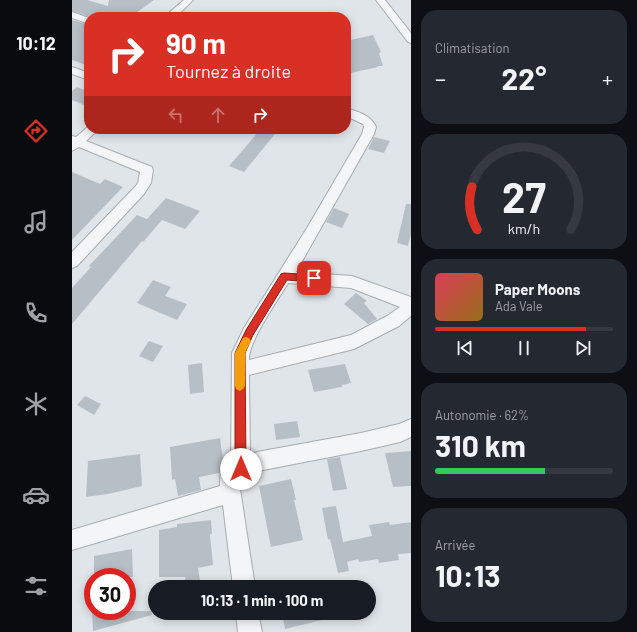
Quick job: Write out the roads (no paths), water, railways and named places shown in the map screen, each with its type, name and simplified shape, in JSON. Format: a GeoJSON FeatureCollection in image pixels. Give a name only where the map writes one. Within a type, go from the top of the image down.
{"type":"FeatureCollection","features":[{"type":"Feature","properties":{"kind":"street"},"geometry":{"type":"LineString","coordinates":[[175,12],[189,0]]}},
{"type":"Feature","properties":{"kind":"street"},"geometry":{"type":"LineString","coordinates":[[380,0],[411,40]]}},
{"type":"Feature","properties":{"kind":"street"},"geometry":{"type":"LineString","coordinates":[[72,15],[84,19]]}},
{"type":"Feature","properties":{"kind":"street"},"geometry":{"type":"LineString","coordinates":[[72,70],[84,75]]}},
{"type":"Feature","properties":{"kind":"street"},"geometry":{"type":"LineString","coordinates":[[241,469],[240,353],[250,333],[368,134],[370,127],[368,122],[351,114]]}},
{"type":"Feature","properties":{"kind":"street"},"geometry":{"type":"LineString","coordinates":[[74,143],[86,134]]}},
{"type":"Feature","properties":{"kind":"street"},"geometry":{"type":"LineString","coordinates":[[72,262],[139,191],[144,183],[147,170],[74,143]]}},
{"type":"Feature","properties":{"kind":"street"},"geometry":{"type":"LineString","coordinates":[[239,370],[354,342],[393,321],[411,306],[352,282],[284,277]]}},
{"type":"Feature","properties":{"kind":"street"},"geometry":{"type":"LineString","coordinates":[[243,580],[229,477],[241,469],[257,462],[360,442],[400,433],[411,428]]}},
{"type":"Feature","properties":{"kind":"street"},"geometry":{"type":"LineString","coordinates":[[72,540],[230,493]]}},
{"type":"Feature","properties":{"kind":"street"},"geometry":{"type":"LineString","coordinates":[[248,620],[250,632]]}}]}
